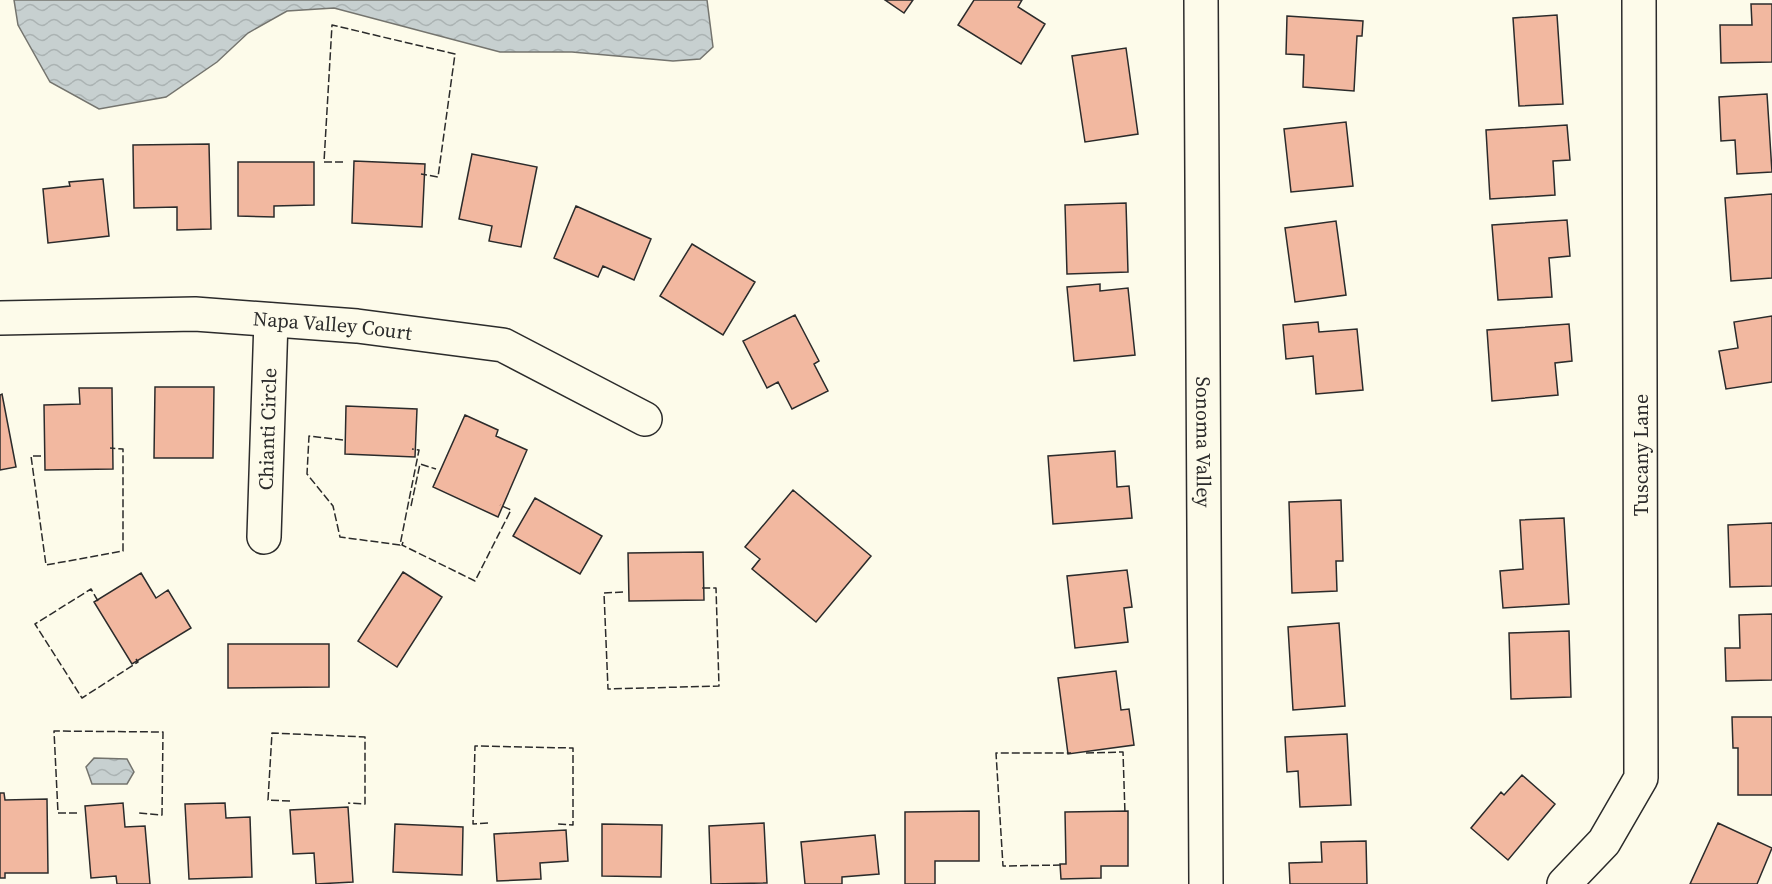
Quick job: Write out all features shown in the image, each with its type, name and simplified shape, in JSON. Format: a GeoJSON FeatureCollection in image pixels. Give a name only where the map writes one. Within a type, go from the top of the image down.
{"type":"FeatureCollection","features":[{"type":"Feature","properties":{"kind":"street","name":"Sonoma Valley"},"geometry":{"type":"LineString","coordinates":[[1201,0],[1206,884]]}},
{"type":"Feature","properties":{"kind":"street","name":"Tuscany Lane"},"geometry":{"type":"LineString","coordinates":[[1564,884],[1605,842],[1641,778],[1639,0]]}},
{"type":"Feature","properties":{"kind":"street","name":"Napa Valley Court"},"geometry":{"type":"LineString","coordinates":[[0,318],[195,314],[357,326],[503,345],[645,419]]}},
{"type":"Feature","properties":{"kind":"street","name":"Chianti Circle"},"geometry":{"type":"LineString","coordinates":[[264,537],[271,320]]}},
{"type":"Feature","properties":{"kind":"water"},"geometry":{"type":"Polygon","coordinates":[[[14,0],[707,0],[713,47],[700,59],[673,61],[572,52],[500,52],[334,8],[287,11],[248,33],[217,62],[166,97],[99,109],[50,82],[18,25],[14,0]]]}},
{"type":"Feature","properties":{"kind":"water"},"geometry":{"type":"Polygon","coordinates":[[[94,758],[127,759],[134,772],[127,784],[92,784],[86,767],[94,758]]]}},
{"type":"Feature","properties":{"kind":"building"},"geometry":{"type":"Polygon","coordinates":[[[885,0],[913,0],[904,13],[885,0]]]}},
{"type":"Feature","properties":{"kind":"building"},"geometry":{"type":"Polygon","coordinates":[[[974,0],[1022,0],[1018,7],[1045,24],[1021,64],[958,25],[974,0]]]}},
{"type":"Feature","properties":{"kind":"building"},"geometry":{"type":"Polygon","coordinates":[[[1751,4],[1772,4],[1772,62],[1721,63],[1720,25],[1752,25],[1751,4]]]}},
{"type":"Feature","properties":{"kind":"building"},"geometry":{"type":"Polygon","coordinates":[[[1557,15],[1563,104],[1519,106],[1513,18],[1557,15]]]}},
{"type":"Feature","properties":{"kind":"building"},"geometry":{"type":"Polygon","coordinates":[[[1287,16],[1363,21],[1362,36],[1357,36],[1354,91],[1303,87],[1304,55],[1286,54],[1287,16]]]}},
{"type":"Feature","properties":{"kind":"building"},"geometry":{"type":"Polygon","coordinates":[[[1126,48],[1138,134],[1085,142],[1072,56],[1126,48]]]}},
{"type":"Feature","properties":{"kind":"building"},"geometry":{"type":"Polygon","coordinates":[[[1767,94],[1772,172],[1737,174],[1735,140],[1721,141],[1719,97],[1767,94]]]}},
{"type":"Feature","properties":{"kind":"building"},"geometry":{"type":"Polygon","coordinates":[[[1346,122],[1353,186],[1291,192],[1284,129],[1346,122]]]}},
{"type":"Feature","properties":{"kind":"building"},"geometry":{"type":"Polygon","coordinates":[[[1567,125],[1570,160],[1553,161],[1555,195],[1490,199],[1486,130],[1567,125]]]}},
{"type":"Feature","properties":{"kind":"building"},"geometry":{"type":"Polygon","coordinates":[[[209,144],[211,229],[177,230],[177,207],[134,208],[133,145],[209,144]]]}},
{"type":"Feature","properties":{"kind":"building"},"geometry":{"type":"Polygon","coordinates":[[[472,154],[537,167],[521,247],[489,241],[492,226],[459,219],[472,154]]]}},
{"type":"Feature","properties":{"kind":"building"},"geometry":{"type":"Polygon","coordinates":[[[354,161],[425,164],[422,227],[352,223],[354,161]]]}},
{"type":"Feature","properties":{"kind":"building"},"geometry":{"type":"Polygon","coordinates":[[[238,162],[314,162],[314,205],[274,206],[274,217],[238,216],[238,162]]]}},
{"type":"Feature","properties":{"kind":"building"},"geometry":{"type":"Polygon","coordinates":[[[103,179],[109,236],[48,243],[43,189],[70,186],[69,182],[103,179]]]}},
{"type":"Feature","properties":{"kind":"building"},"geometry":{"type":"Polygon","coordinates":[[[1772,194],[1772,278],[1731,281],[1725,198],[1772,194]]]}},
{"type":"Feature","properties":{"kind":"building"},"geometry":{"type":"Polygon","coordinates":[[[1126,203],[1128,272],[1067,274],[1065,205],[1126,203]]]}},
{"type":"Feature","properties":{"kind":"building"},"geometry":{"type":"Polygon","coordinates":[[[576,206],[651,239],[634,280],[603,266],[598,277],[554,258],[576,206]]]}},
{"type":"Feature","properties":{"kind":"building"},"geometry":{"type":"Polygon","coordinates":[[[1567,220],[1570,256],[1549,258],[1552,297],[1498,300],[1492,225],[1567,220]]]}},
{"type":"Feature","properties":{"kind":"building"},"geometry":{"type":"Polygon","coordinates":[[[1336,221],[1346,295],[1295,302],[1285,228],[1336,221]]]}},
{"type":"Feature","properties":{"kind":"building"},"geometry":{"type":"Polygon","coordinates":[[[692,244],[755,282],[723,335],[660,296],[692,244]]]}},
{"type":"Feature","properties":{"kind":"building"},"geometry":{"type":"Polygon","coordinates":[[[1100,284],[1100,291],[1128,288],[1135,355],[1074,361],[1067,287],[1100,284]]]}},
{"type":"Feature","properties":{"kind":"building"},"geometry":{"type":"Polygon","coordinates":[[[795,315],[819,361],[814,364],[828,391],[792,409],[778,382],[767,388],[743,341],[795,315]]]}},
{"type":"Feature","properties":{"kind":"building"},"geometry":{"type":"Polygon","coordinates":[[[1772,316],[1772,382],[1726,389],[1719,351],[1738,348],[1734,322],[1772,316]]]}},
{"type":"Feature","properties":{"kind":"building"},"geometry":{"type":"Polygon","coordinates":[[[1318,322],[1319,332],[1357,329],[1363,390],[1316,394],[1313,356],[1286,359],[1283,325],[1318,322]]]}},
{"type":"Feature","properties":{"kind":"building"},"geometry":{"type":"Polygon","coordinates":[[[1569,324],[1572,361],[1555,363],[1558,395],[1492,401],[1487,330],[1569,324]]]}},
{"type":"Feature","properties":{"kind":"building"},"geometry":{"type":"Polygon","coordinates":[[[155,387],[214,387],[213,458],[154,458],[155,387]]]}},
{"type":"Feature","properties":{"kind":"building"},"geometry":{"type":"Polygon","coordinates":[[[79,388],[112,388],[113,469],[45,470],[44,405],[80,404],[79,388]]]}},
{"type":"Feature","properties":{"kind":"building"},"geometry":{"type":"Polygon","coordinates":[[[2,394],[16,467],[0,470],[0,395],[2,394]]]}},
{"type":"Feature","properties":{"kind":"building"},"geometry":{"type":"Polygon","coordinates":[[[346,406],[417,409],[415,457],[345,454],[346,406]]]}},
{"type":"Feature","properties":{"kind":"building"},"geometry":{"type":"Polygon","coordinates":[[[465,415],[498,430],[496,436],[527,450],[498,517],[433,487],[465,415]]]}},
{"type":"Feature","properties":{"kind":"building"},"geometry":{"type":"Polygon","coordinates":[[[1115,451],[1117,487],[1129,486],[1132,518],[1053,524],[1048,456],[1115,451]]]}},
{"type":"Feature","properties":{"kind":"building"},"geometry":{"type":"Polygon","coordinates":[[[793,490],[871,556],[816,622],[752,569],[760,559],[745,547],[793,490]]]}},
{"type":"Feature","properties":{"kind":"building"},"geometry":{"type":"Polygon","coordinates":[[[535,498],[602,536],[580,574],[513,536],[535,498]]]}},
{"type":"Feature","properties":{"kind":"building"},"geometry":{"type":"Polygon","coordinates":[[[1341,500],[1343,561],[1336,561],[1337,591],[1292,593],[1289,502],[1341,500]]]}},
{"type":"Feature","properties":{"kind":"building"},"geometry":{"type":"Polygon","coordinates":[[[1564,518],[1569,604],[1503,608],[1500,571],[1523,569],[1520,520],[1564,518]]]}},
{"type":"Feature","properties":{"kind":"building"},"geometry":{"type":"Polygon","coordinates":[[[1772,523],[1772,586],[1730,587],[1728,525],[1772,523]]]}},
{"type":"Feature","properties":{"kind":"building"},"geometry":{"type":"Polygon","coordinates":[[[703,552],[704,600],[629,601],[628,553],[703,552]]]}},
{"type":"Feature","properties":{"kind":"building"},"geometry":{"type":"Polygon","coordinates":[[[1127,570],[1132,607],[1124,608],[1128,642],[1075,648],[1067,576],[1127,570]]]}},
{"type":"Feature","properties":{"kind":"building"},"geometry":{"type":"Polygon","coordinates":[[[403,572],[442,597],[397,667],[358,641],[403,572]]]}},
{"type":"Feature","properties":{"kind":"building"},"geometry":{"type":"Polygon","coordinates":[[[141,573],[156,598],[168,590],[191,628],[132,664],[94,602],[141,573]]]}},
{"type":"Feature","properties":{"kind":"building"},"geometry":{"type":"Polygon","coordinates":[[[1772,614],[1772,680],[1726,681],[1725,648],[1740,648],[1739,615],[1772,614]]]}},
{"type":"Feature","properties":{"kind":"building"},"geometry":{"type":"Polygon","coordinates":[[[1339,623],[1345,706],[1293,710],[1288,627],[1339,623]]]}},
{"type":"Feature","properties":{"kind":"building"},"geometry":{"type":"Polygon","coordinates":[[[1569,631],[1571,697],[1511,699],[1509,633],[1569,631]]]}},
{"type":"Feature","properties":{"kind":"building"},"geometry":{"type":"Polygon","coordinates":[[[228,644],[329,644],[329,687],[228,688],[228,644]]]}},
{"type":"Feature","properties":{"kind":"building"},"geometry":{"type":"Polygon","coordinates":[[[1116,671],[1121,710],[1129,709],[1134,745],[1068,754],[1058,678],[1116,671]]]}},
{"type":"Feature","properties":{"kind":"building"},"geometry":{"type":"Polygon","coordinates":[[[1732,717],[1772,717],[1772,795],[1738,795],[1738,748],[1733,748],[1732,717]]]}},
{"type":"Feature","properties":{"kind":"building"},"geometry":{"type":"Polygon","coordinates":[[[1347,734],[1351,805],[1300,807],[1298,771],[1287,772],[1285,737],[1347,734]]]}},
{"type":"Feature","properties":{"kind":"building"},"geometry":{"type":"Polygon","coordinates":[[[1522,775],[1555,804],[1508,860],[1471,828],[1501,792],[1504,795],[1522,775]]]}},
{"type":"Feature","properties":{"kind":"building"},"geometry":{"type":"Polygon","coordinates":[[[0,793],[4,793],[5,800],[47,799],[48,873],[5,873],[5,878],[0,878],[0,793]]]}},
{"type":"Feature","properties":{"kind":"building"},"geometry":{"type":"Polygon","coordinates":[[[123,803],[125,827],[145,826],[150,884],[117,884],[116,876],[91,878],[85,806],[123,803]]]}},
{"type":"Feature","properties":{"kind":"building"},"geometry":{"type":"Polygon","coordinates":[[[225,803],[226,818],[250,817],[252,877],[189,879],[185,804],[225,803]]]}},
{"type":"Feature","properties":{"kind":"building"},"geometry":{"type":"Polygon","coordinates":[[[348,807],[353,882],[316,884],[314,853],[293,854],[290,810],[348,807]]]}},
{"type":"Feature","properties":{"kind":"building"},"geometry":{"type":"Polygon","coordinates":[[[979,811],[979,861],[935,861],[935,884],[905,884],[905,812],[979,811]]]}},
{"type":"Feature","properties":{"kind":"building"},"geometry":{"type":"Polygon","coordinates":[[[1128,811],[1128,866],[1101,866],[1101,878],[1061,879],[1060,864],[1066,864],[1065,812],[1128,811]]]}},
{"type":"Feature","properties":{"kind":"building"},"geometry":{"type":"Polygon","coordinates":[[[764,823],[767,883],[711,884],[709,826],[764,823]]]}},
{"type":"Feature","properties":{"kind":"building"},"geometry":{"type":"Polygon","coordinates":[[[1718,823],[1772,848],[1757,884],[1690,884],[1718,823]]]}},
{"type":"Feature","properties":{"kind":"building"},"geometry":{"type":"Polygon","coordinates":[[[395,824],[463,827],[462,875],[393,872],[395,824]]]}},
{"type":"Feature","properties":{"kind":"building"},"geometry":{"type":"Polygon","coordinates":[[[602,824],[662,825],[661,877],[602,876],[602,824]]]}},
{"type":"Feature","properties":{"kind":"building"},"geometry":{"type":"Polygon","coordinates":[[[566,830],[568,861],[540,863],[541,879],[497,881],[494,834],[566,830]]]}},
{"type":"Feature","properties":{"kind":"building"},"geometry":{"type":"Polygon","coordinates":[[[875,835],[879,874],[842,877],[842,884],[805,884],[801,842],[875,835]]]}},
{"type":"Feature","properties":{"kind":"building"},"geometry":{"type":"Polygon","coordinates":[[[1366,841],[1367,884],[1290,884],[1289,863],[1322,862],[1321,842],[1366,841]]]}},
{"type":"Feature","properties":{"kind":"fence"},"geometry":{"type":"LineString","coordinates":[[343,162],[324,162],[332,25],[455,54],[438,177],[421,174]]}},
{"type":"Feature","properties":{"kind":"fence"},"geometry":{"type":"LineString","coordinates":[[343,440],[309,436],[307,474],[333,506],[340,537],[400,545],[419,450],[412,449]]}},
{"type":"Feature","properties":{"kind":"fence"},"geometry":{"type":"LineString","coordinates":[[41,456],[31,456],[46,565],[123,551],[123,449],[110,448]]}},
{"type":"Feature","properties":{"kind":"fence"},"geometry":{"type":"LineString","coordinates":[[411,506],[420,464],[436,469]]}},
{"type":"Feature","properties":{"kind":"fence"},"geometry":{"type":"LineString","coordinates":[[403,542],[402,545],[475,581],[511,510],[500,505]]}},
{"type":"Feature","properties":{"kind":"fence"},"geometry":{"type":"LineString","coordinates":[[623,592],[604,593],[608,689],[719,686],[716,588],[700,588]]}},
{"type":"Feature","properties":{"kind":"fence"},"geometry":{"type":"LineString","coordinates":[[98,601],[91,589],[35,624],[82,698],[138,662],[136,659]]}},
{"type":"Feature","properties":{"kind":"fence"},"geometry":{"type":"LineString","coordinates":[[77,813],[58,813],[54,731],[163,732],[162,815],[139,813]]}},
{"type":"Feature","properties":{"kind":"fence"},"geometry":{"type":"LineString","coordinates":[[290,801],[268,800],[272,733],[365,737],[365,804],[348,803]]}},
{"type":"Feature","properties":{"kind":"fence"},"geometry":{"type":"LineString","coordinates":[[488,823],[473,824],[475,746],[573,748],[573,825],[557,824]]}},
{"type":"Feature","properties":{"kind":"fence"},"geometry":{"type":"LineString","coordinates":[[1086,753],[1123,752],[1125,814]]}},
{"type":"Feature","properties":{"kind":"fence"},"geometry":{"type":"LineString","coordinates":[[1061,865],[1003,866],[996,753],[1071,753]]}}]}
